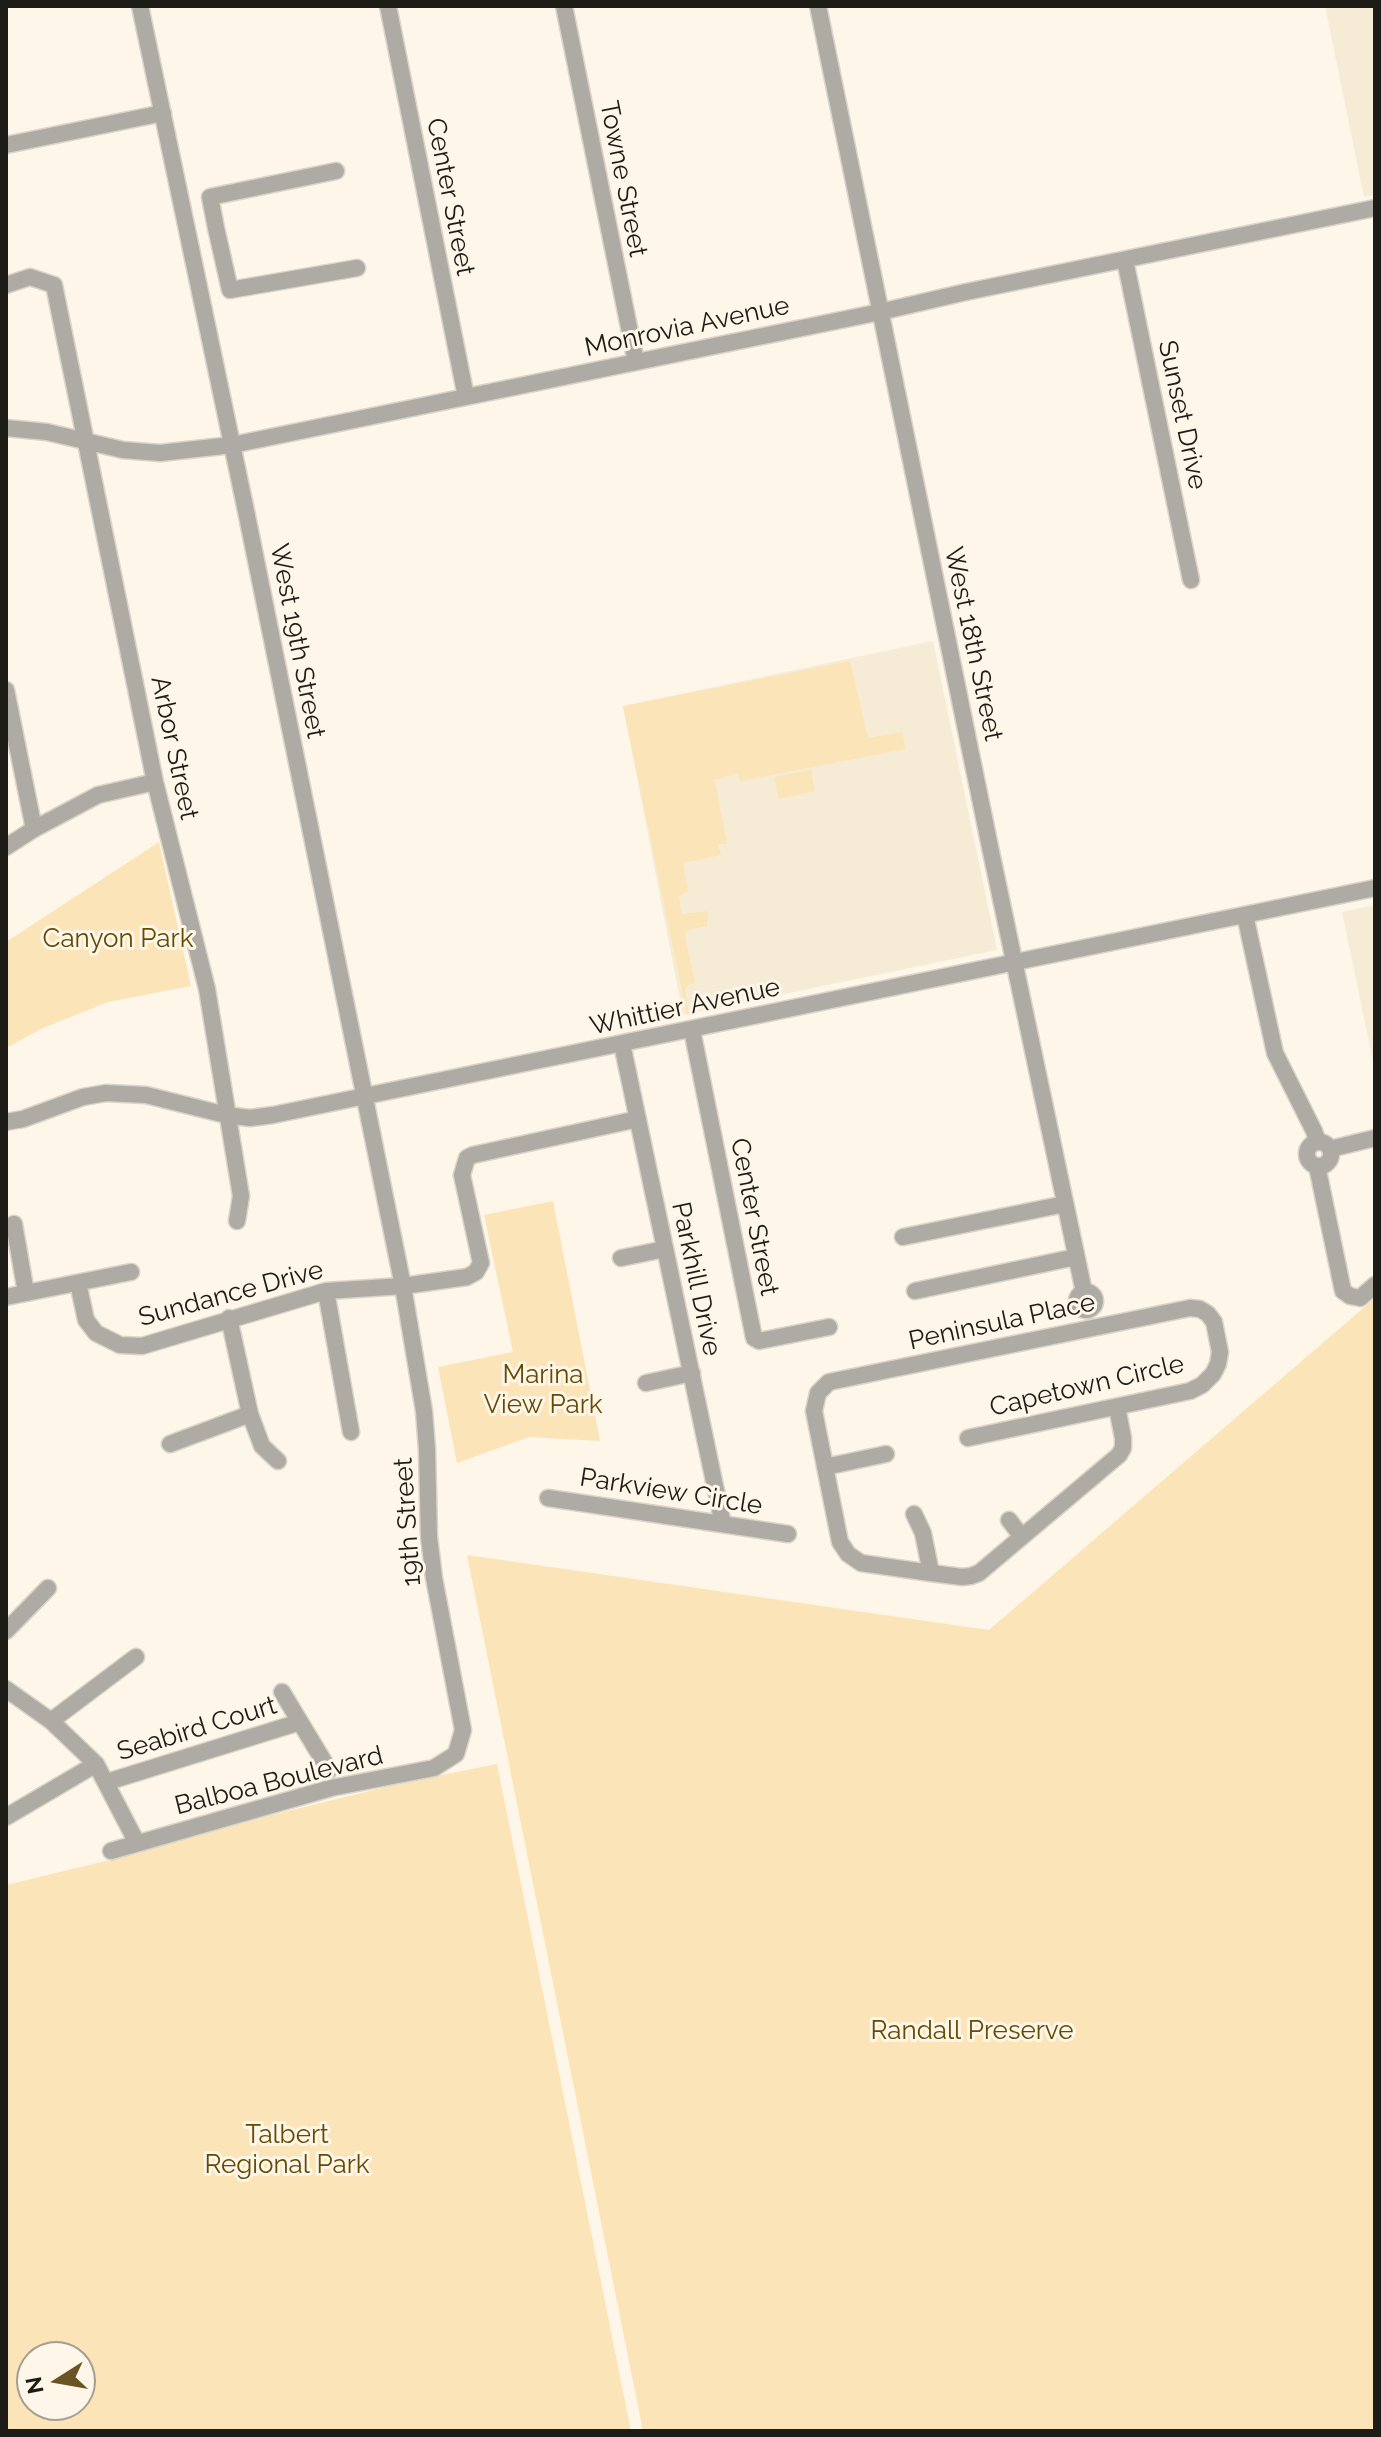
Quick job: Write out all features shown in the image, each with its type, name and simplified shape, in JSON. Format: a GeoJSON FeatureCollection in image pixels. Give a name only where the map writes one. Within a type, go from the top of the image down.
{"type":"FeatureCollection","features":[{"type":"Feature","properties":{"kind":"street","name":"West 19th Street"},"geometry":{"type":"LineString","coordinates":[[140,6],[403,1286]]}},
{"type":"Feature","properties":{"kind":"street","name":"Center Street"},"geometry":{"type":"LineString","coordinates":[[388,6],[466,397]]}},
{"type":"Feature","properties":{"kind":"street","name":"Towne Street"},"geometry":{"type":"LineString","coordinates":[[564,6],[636,362]]}},
{"type":"Feature","properties":{"kind":"street","name":"West 18th Street"},"geometry":{"type":"LineString","coordinates":[[818,6],[1085,1301],[1078,1317],[1080,1330]]}},
{"type":"Feature","properties":{"kind":"street"},"geometry":{"type":"LineString","coordinates":[[6,145],[163,113]]}},
{"type":"Feature","properties":{"kind":"street"},"geometry":{"type":"LineString","coordinates":[[336,171],[210,197],[216,228],[230,290],[357,268]]}},
{"type":"Feature","properties":{"kind":"street","name":"Monrovia Avenue"},"geometry":{"type":"LineString","coordinates":[[6,428],[47,432],[123,450],[160,453],[232,445],[1375,208]]}},
{"type":"Feature","properties":{"kind":"street"},"geometry":{"type":"LineString","coordinates":[[188,234],[216,228]]}},
{"type":"Feature","properties":{"kind":"street","name":"Sunset Drive"},"geometry":{"type":"LineString","coordinates":[[1125,260],[1191,580]]}},
{"type":"Feature","properties":{"kind":"street","name":"Arbor Street"},"geometry":{"type":"LineString","coordinates":[[6,285],[30,277],[54,285],[155,782],[207,989],[241,1196],[237,1221]]}},
{"type":"Feature","properties":{"kind":"street"},"geometry":{"type":"LineString","coordinates":[[6,690],[34,829]]}},
{"type":"Feature","properties":{"kind":"street"},"geometry":{"type":"LineString","coordinates":[[6,847],[98,795],[155,782]]}},
{"type":"Feature","properties":{"kind":"street","name":"Whittier Avenue"},"geometry":{"type":"LineString","coordinates":[[6,1122],[83,1097],[106,1093],[146,1095],[226,1115],[250,1118],[273,1115],[1375,888]]}},
{"type":"Feature","properties":{"kind":"street"},"geometry":{"type":"LineString","coordinates":[[1245,915],[1275,1053],[1324,1146]]}},
{"type":"Feature","properties":{"kind":"street","name":"Center Street"},"geometry":{"type":"LineString","coordinates":[[692,1030],[754,1338],[759,1341],[829,1327]]}},
{"type":"Feature","properties":{"kind":"street","name":"Parkhill Drive"},"geometry":{"type":"LineString","coordinates":[[622,1044],[723,1524]]}},
{"type":"Feature","properties":{"kind":"street","name":"Sundance Drive"},"geometry":{"type":"LineString","coordinates":[[78,1283],[86,1320],[96,1333],[120,1345],[142,1346],[326,1291],[403,1286],[467,1277],[476,1272],[481,1263],[462,1175],[467,1158],[638,1119]]}},
{"type":"Feature","properties":{"kind":"street"},"geometry":{"type":"LineString","coordinates":[[1375,1138],[1311,1146],[1308,1153],[1309,1160],[1317,1166],[1343,1291],[1360,1298],[1375,1285]]}},
{"type":"Feature","properties":{"kind":"street"},"geometry":{"type":"LineString","coordinates":[[903,1237],[1065,1204]]}},
{"type":"Feature","properties":{"kind":"street"},"geometry":{"type":"LineString","coordinates":[[14,1224],[26,1293]]}},
{"type":"Feature","properties":{"kind":"street"},"geometry":{"type":"LineString","coordinates":[[621,1258],[665,1249]]}},
{"type":"Feature","properties":{"kind":"street"},"geometry":{"type":"LineString","coordinates":[[915,1291],[1076,1257]]}},
{"type":"Feature","properties":{"kind":"street"},"geometry":{"type":"LineString","coordinates":[[6,1297],[131,1272]]}},
{"type":"Feature","properties":{"kind":"street","name":"19th Street"},"geometry":{"type":"LineString","coordinates":[[403,1286],[424,1411],[429,1537],[434,1578],[463,1730],[456,1754]]}},
{"type":"Feature","properties":{"kind":"street"},"geometry":{"type":"LineString","coordinates":[[326,1291],[351,1432]]}},
{"type":"Feature","properties":{"kind":"street","name":"West 18th Street"},"geometry":{"type":"LineString","coordinates":[[1085,1301],[1098,1313],[1101,1326]]}},
{"type":"Feature","properties":{"kind":"street","name":"Peninsula Place"},"geometry":{"type":"LineString","coordinates":[[825,1467],[814,1411],[818,1393],[829,1382],[1190,1308],[1200,1309],[1214,1322],[1220,1352],[1213,1374]]}},
{"type":"Feature","properties":{"kind":"street"},"geometry":{"type":"LineString","coordinates":[[229,1318],[250,1414],[262,1446],[278,1461]]}},
{"type":"Feature","properties":{"kind":"street"},"geometry":{"type":"LineString","coordinates":[[646,1383],[692,1373]]}},
{"type":"Feature","properties":{"kind":"street","name":"Capetown Circle"},"geometry":{"type":"LineString","coordinates":[[968,1438],[1190,1391],[1213,1374]]}},
{"type":"Feature","properties":{"kind":"street"},"geometry":{"type":"LineString","coordinates":[[886,1454],[825,1467],[840,1542],[848,1554],[861,1563],[971,1576],[979,1573],[1119,1455],[1123,1438],[1117,1407]]}},
{"type":"Feature","properties":{"kind":"street"},"geometry":{"type":"LineString","coordinates":[[170,1444],[250,1414]]}},
{"type":"Feature","properties":{"kind":"street","name":"Parkview Circle"},"geometry":{"type":"LineString","coordinates":[[548,1498],[788,1534]]}},
{"type":"Feature","properties":{"kind":"street"},"geometry":{"type":"LineString","coordinates":[[914,1514],[923,1533],[931,1573]]}},
{"type":"Feature","properties":{"kind":"street"},"geometry":{"type":"LineString","coordinates":[[1009,1520],[1022,1537]]}},
{"type":"Feature","properties":{"kind":"street"},"geometry":{"type":"LineString","coordinates":[[6,1631],[48,1588]]}},
{"type":"Feature","properties":{"kind":"street"},"geometry":{"type":"LineString","coordinates":[[51,1721],[136,1657]]}},
{"type":"Feature","properties":{"kind":"street"},"geometry":{"type":"LineString","coordinates":[[6,1689],[51,1721],[96,1764],[137,1843]]}},
{"type":"Feature","properties":{"kind":"street","name":"Seabird Court"},"geometry":{"type":"LineString","coordinates":[[282,1692],[329,1770]]}},
{"type":"Feature","properties":{"kind":"street","name":"Seabird Court"},"geometry":{"type":"LineString","coordinates":[[107,1782],[300,1722]]}},
{"type":"Feature","properties":{"kind":"street","name":"Balboa Boulevard"},"geometry":{"type":"LineString","coordinates":[[111,1851],[331,1788],[434,1768],[456,1754]]}},
{"type":"Feature","properties":{"kind":"street"},"geometry":{"type":"LineString","coordinates":[[6,1817],[96,1764]]}},
{"type":"Feature","properties":{"kind":"shaded area"},"geometry":{"type":"Polygon","coordinates":[[[1325,6],[1375,6],[1375,195],[1364,197],[1325,6]]]}},
{"type":"Feature","properties":{"kind":"shaded area"},"geometry":{"type":"Polygon","coordinates":[[[933,641],[997,950],[683,1015],[623,706],[933,641]]]}},
{"type":"Feature","properties":{"kind":"shaded area"},"geometry":{"type":"Polygon","coordinates":[[[1375,905],[1375,1071],[1342,912],[1375,905]]]}},
{"type":"Feature","properties":{"kind":"green space"},"geometry":{"type":"Polygon","coordinates":[[[850,661],[868,738],[902,732],[906,749],[740,781],[738,773],[711,781],[715,781],[727,844],[718,844],[721,855],[683,863],[688,891],[679,896],[682,914],[708,911],[707,926],[688,930],[685,935],[695,983],[687,985],[685,991],[687,1015],[623,706],[850,661]]]}},
{"type":"Feature","properties":{"kind":"green space"},"geometry":{"type":"Polygon","coordinates":[[[811,770],[815,791],[779,799],[774,777],[811,770]]]}},
{"type":"Feature","properties":{"kind":"green space","name":"Canyon Park"},"geometry":{"type":"Polygon","coordinates":[[[159,842],[191,986],[108,1002],[43,1028],[6,1048],[6,942],[159,842]]]}},
{"type":"Feature","properties":{"kind":"green space","name":"Marina View Park"},"geometry":{"type":"Polygon","coordinates":[[[553,1201],[600,1441],[529,1437],[457,1463],[438,1367],[513,1352],[484,1215],[553,1201]]]}},
{"type":"Feature","properties":{"kind":"green space","name":"Randall Preserve"},"geometry":{"type":"Polygon","coordinates":[[[1375,1298],[1375,2431],[643,2431],[467,1555],[989,1630],[1375,1298]]]}},
{"type":"Feature","properties":{"kind":"green space","name":"Talbert Regional Park"},"geometry":{"type":"Polygon","coordinates":[[[497,1764],[631,2431],[6,2431],[6,1885],[280,1813],[497,1764]]]}}]}
